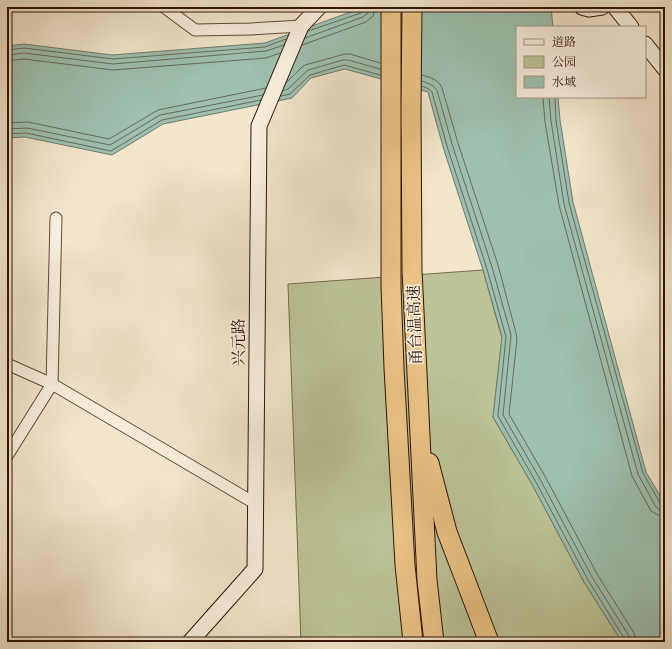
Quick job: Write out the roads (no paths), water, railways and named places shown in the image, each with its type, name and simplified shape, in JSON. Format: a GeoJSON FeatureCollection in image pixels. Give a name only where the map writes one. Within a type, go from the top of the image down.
{"type":"FeatureCollection","features":[{"type":"Feature","properties":{"kind":"highway","name":"甬台温高速"},"geometry":{"type":"LineString","coordinates":[[391,7],[391,286],[405,565],[413,642]]}},
{"type":"Feature","properties":{"kind":"highway","name":"甬台温高速"},"geometry":{"type":"LineString","coordinates":[[412,7],[412,270],[427,580],[434,642]]}},
{"type":"Feature","properties":{"kind":"highway"},"geometry":{"type":"LineString","coordinates":[[419,424],[447,532],[489,642]]}},
{"type":"Feature","properties":{"kind":"street"},"geometry":{"type":"LineString","coordinates":[[164,7],[195,30],[301,26],[319,7]]}},
{"type":"Feature","properties":{"kind":"street"},"geometry":{"type":"LineString","coordinates":[[615,7],[630,26]]}},
{"type":"Feature","properties":{"kind":"street","name":"兴元路"},"geometry":{"type":"LineString","coordinates":[[190,642],[255,569],[259,126],[301,26]]}},
{"type":"Feature","properties":{"kind":"street"},"geometry":{"type":"LineString","coordinates":[[646,45],[665,69]]}},
{"type":"Feature","properties":{"kind":"street"},"geometry":{"type":"LineString","coordinates":[[7,456],[52,384],[56,218]]}},
{"type":"Feature","properties":{"kind":"street"},"geometry":{"type":"LineString","coordinates":[[7,364],[52,384],[256,504]]}},
{"type":"Feature","properties":{"kind":"water"},"geometry":{"type":"Polygon","coordinates":[[[362,7],[551,7],[553,26],[516,26],[516,98],[558,98],[560,120],[573,202],[646,472],[665,504],[665,642],[622,642],[584,582],[533,486],[493,417],[502,337],[483,270],[443,147],[428,92],[345,69],[311,78],[292,98],[163,124],[112,155],[25,137],[7,138],[7,46],[24,44],[112,55],[265,43],[362,7]]]}}]}
